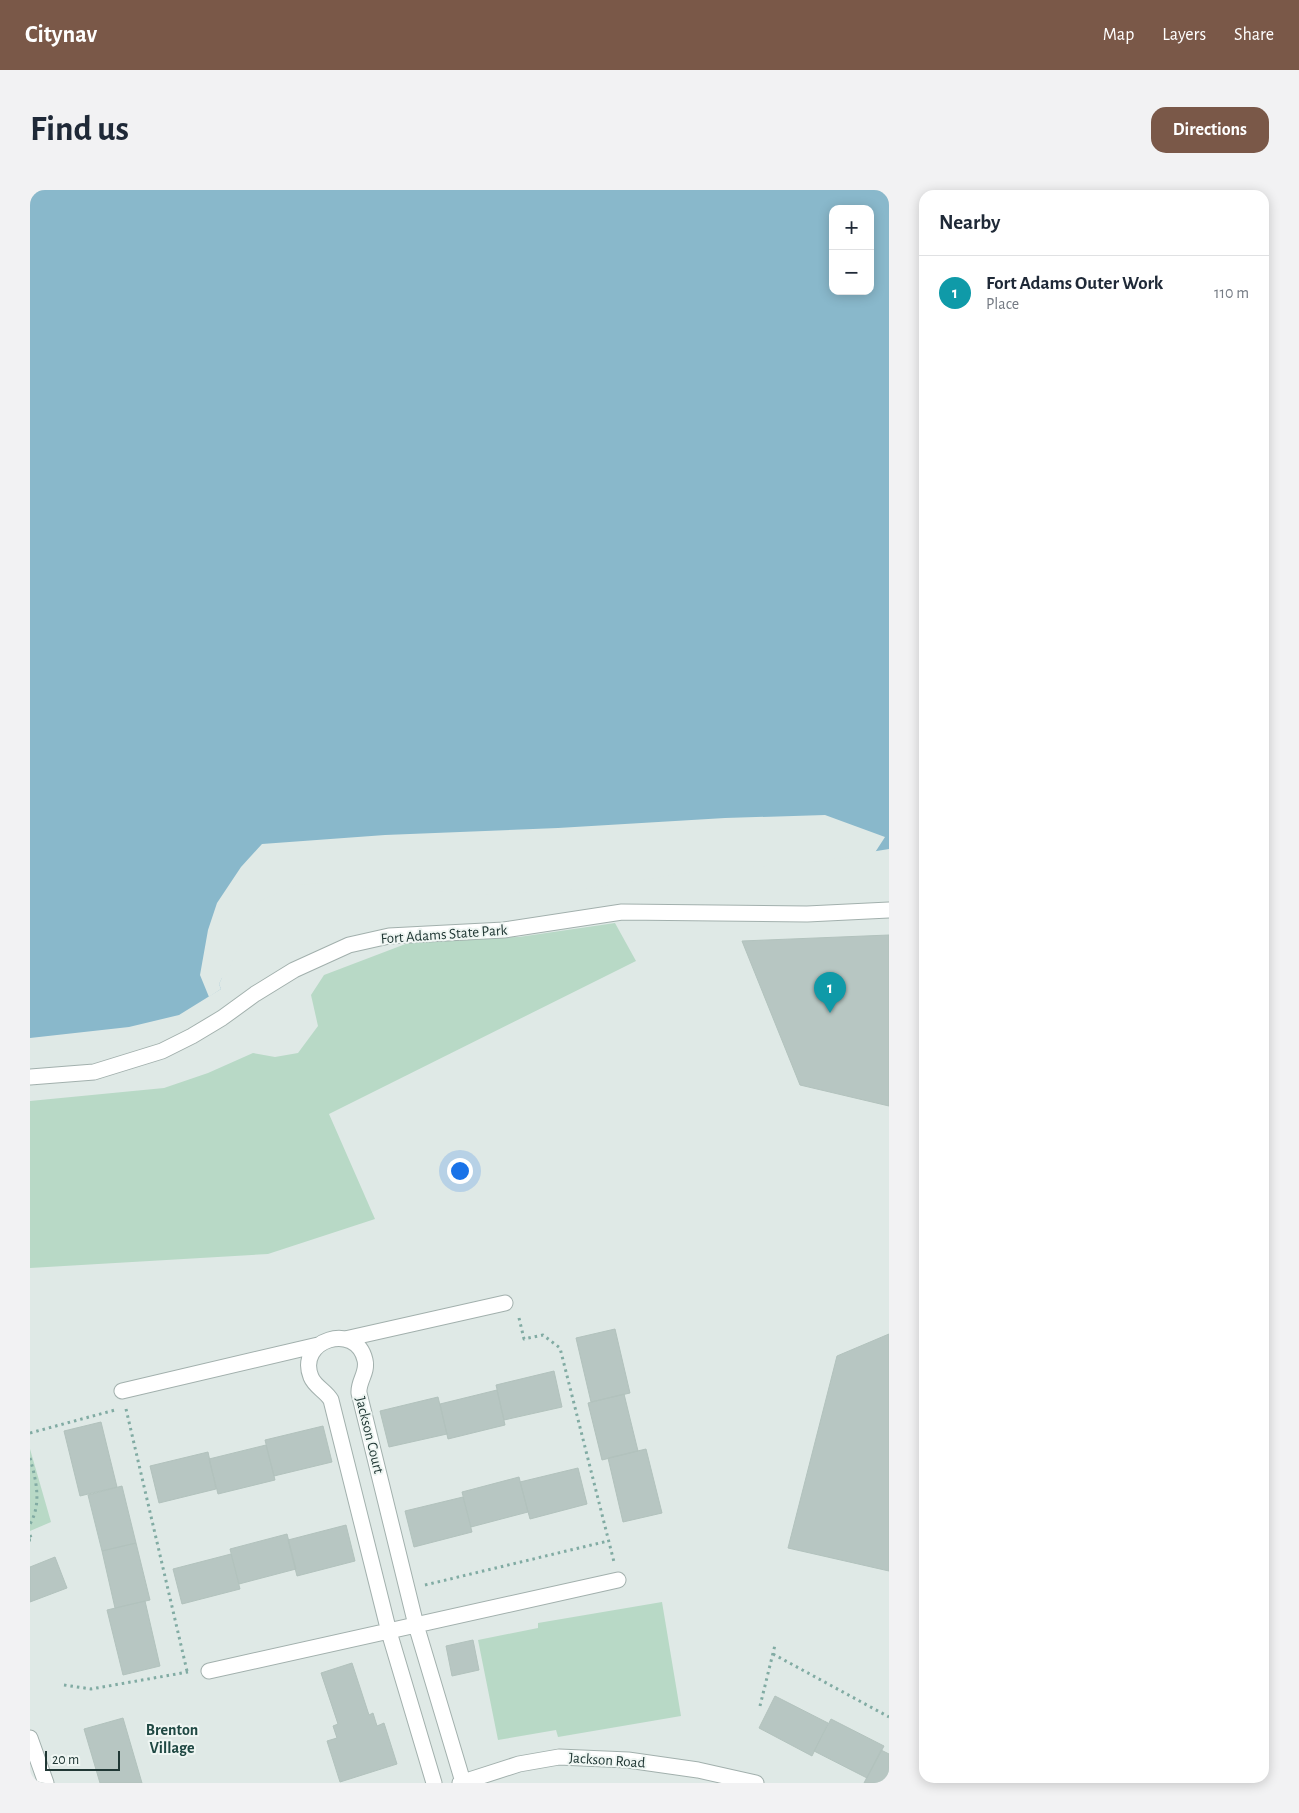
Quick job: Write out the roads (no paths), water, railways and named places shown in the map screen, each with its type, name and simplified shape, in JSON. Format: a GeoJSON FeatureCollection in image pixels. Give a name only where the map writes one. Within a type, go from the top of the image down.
{"type":"FeatureCollection","features":[{"type":"Feature","properties":{"kind":"street","name":"Fort Adams State Park"},"geometry":{"type":"LineString","coordinates":[[30,1077],[94,1072],[162,1051],[222,1018],[255,994],[294,970],[348,945],[389,936],[504,930],[622,912],[807,914],[889,910]]}},
{"type":"Feature","properties":{"kind":"street"},"geometry":{"type":"LineString","coordinates":[[122,1392],[318,1345],[331,1338],[344,1339],[504,1303]]}},
{"type":"Feature","properties":{"kind":"street","name":"Jackson Court"},"geometry":{"type":"LineString","coordinates":[[344,1339],[356,1345],[362,1352],[365,1361],[365,1370],[358,1387],[359,1393],[416,1625],[462,1783]]}},
{"type":"Feature","properties":{"kind":"street","name":"Jackson Court"},"geometry":{"type":"LineString","coordinates":[[318,1345],[311,1357],[309,1367],[311,1376],[316,1385],[328,1394],[331,1400],[389,1632],[434,1783]]}},
{"type":"Feature","properties":{"kind":"street"},"geometry":{"type":"LineString","coordinates":[[209,1671],[618,1580]]}},
{"type":"Feature","properties":{"kind":"street"},"geometry":{"type":"LineString","coordinates":[[30,1738],[46,1783]]}},
{"type":"Feature","properties":{"kind":"street","name":"Jackson Road"},"geometry":{"type":"LineString","coordinates":[[462,1783],[519,1764],[559,1757],[628,1760],[698,1770],[756,1783]]}},
{"type":"Feature","properties":{"kind":"water"},"geometry":{"type":"Polygon","coordinates":[[[30,190],[889,190],[889,849],[858,854],[296,883],[259,899],[219,984],[221,989],[179,1015],[129,1027],[30,1038],[30,190]]]}},
{"type":"Feature","properties":{"kind":"place","name":"Fort Adams Outer Work"},"geometry":{"type":"Point","coordinates":[830,1013]}},
{"type":"Feature","properties":{"kind":"district","name":"Brenton Village"},"geometry":{"type":"Point","coordinates":[172,1738]}}]}
